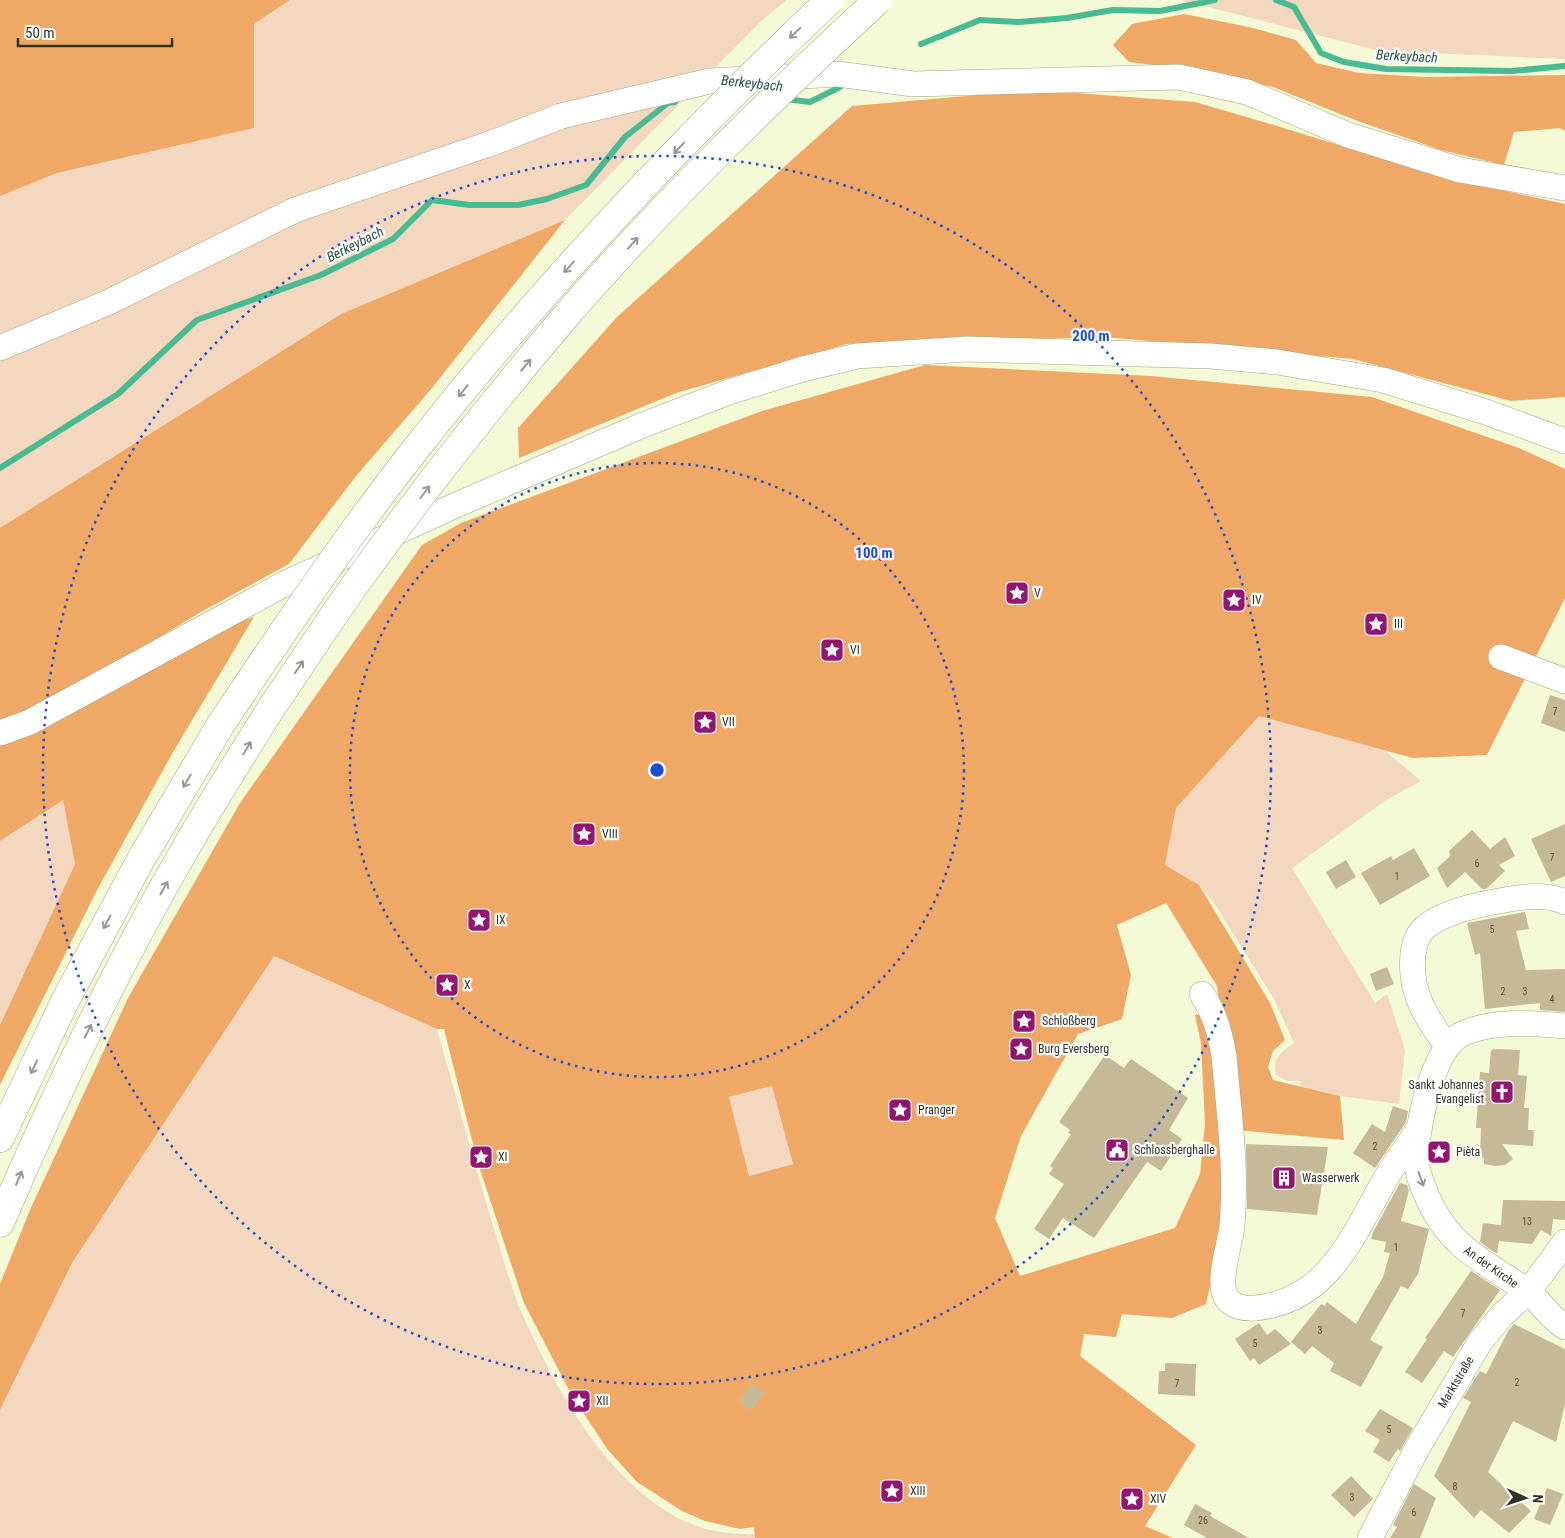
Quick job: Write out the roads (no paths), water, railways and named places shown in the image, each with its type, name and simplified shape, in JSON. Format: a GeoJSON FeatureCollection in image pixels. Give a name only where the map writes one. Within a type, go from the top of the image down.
{"type":"FeatureCollection","features":[{"type":"Feature","properties":{"kind":"highway"},"geometry":{"type":"LineString","coordinates":[[0,1138],[65,1001],[135,870],[221,724],[313,588],[411,456],[514,328],[623,205],[738,87],[830,0]]}},
{"type":"Feature","properties":{"kind":"highway"},"geometry":{"type":"LineString","coordinates":[[0,1223],[37,1136],[108,990],[186,846],[272,707],[375,557],[462,442],[566,316],[683,189],[791,80],[878,0]]}},
{"type":"Feature","properties":{"kind":"street"},"geometry":{"type":"LineString","coordinates":[[0,348],[109,302],[295,210],[492,143],[561,116],[710,81],[838,74],[913,84],[1179,77],[1246,92],[1348,135],[1460,170],[1565,188]]}},
{"type":"Feature","properties":{"kind":"street"},"geometry":{"type":"LineString","coordinates":[[0,733],[30,722],[288,582],[463,502],[643,425],[729,392],[803,369],[857,356],[966,349],[1211,356],[1277,362],[1383,380],[1564,438]]}},
{"type":"Feature","properties":{"kind":"street"},"geometry":{"type":"LineString","coordinates":[[1501,657],[1565,681]]}},
{"type":"Feature","properties":{"kind":"street"},"geometry":{"type":"LineString","coordinates":[[1565,902],[1557,898],[1536,896],[1464,909],[1428,925],[1418,935],[1413,958],[1413,981],[1425,1014],[1448,1045],[1460,1036],[1494,1026],[1547,1024],[1565,1026]]}},
{"type":"Feature","properties":{"kind":"street"},"geometry":{"type":"LineString","coordinates":[[1202,994],[1216,1020],[1224,1065],[1234,1186],[1231,1228],[1223,1286],[1226,1297],[1233,1304],[1247,1309],[1279,1303],[1319,1281],[1345,1252],[1383,1183],[1417,1131]]}},
{"type":"Feature","properties":{"kind":"street","name":"An der Kirche"},"geometry":{"type":"LineString","coordinates":[[1448,1045],[1429,1089],[1417,1131],[1419,1174],[1432,1206],[1444,1226],[1467,1252],[1528,1292],[1558,1324],[1565,1328]]}},
{"type":"Feature","properties":{"kind":"street","name":"Marktstraße"},"geometry":{"type":"LineString","coordinates":[[1370,1538],[1418,1447],[1480,1342],[1502,1315],[1528,1292],[1565,1242]]}},
{"type":"Feature","properties":{"kind":"waterway","name":"Berkeybach"},"geometry":{"type":"LineString","coordinates":[[921,44],[980,20],[1019,22],[1067,18],[1113,10],[1160,11],[1215,0]]}},
{"type":"Feature","properties":{"kind":"waterway","name":"Berkeybach"},"geometry":{"type":"LineString","coordinates":[[1276,0],[1294,7],[1321,53],[1344,62],[1386,69],[1512,71],[1565,66]]}},
{"type":"Feature","properties":{"kind":"waterway","name":"Berkeybach"},"geometry":{"type":"LineString","coordinates":[[785,99],[810,102],[840,87]]}},
{"type":"Feature","properties":{"kind":"waterway","name":"Berkeybach"},"geometry":{"type":"LineString","coordinates":[[0,468],[118,394],[197,320],[321,275],[393,239],[432,200],[469,205],[518,205],[547,199],[586,185],[625,137],[668,103],[675,102]]}},
{"type":"Feature","properties":{"kind":"place","name":"V"},"geometry":{"type":"Point","coordinates":[1017,593]}},
{"type":"Feature","properties":{"kind":"place","name":"IV"},"geometry":{"type":"Point","coordinates":[1234,600]}},
{"type":"Feature","properties":{"kind":"place","name":"III"},"geometry":{"type":"Point","coordinates":[1376,624]}},
{"type":"Feature","properties":{"kind":"place","name":"VI"},"geometry":{"type":"Point","coordinates":[832,650]}},
{"type":"Feature","properties":{"kind":"place","name":"VII"},"geometry":{"type":"Point","coordinates":[705,722]}},
{"type":"Feature","properties":{"kind":"place","name":"VIII"},"geometry":{"type":"Point","coordinates":[584,834]}},
{"type":"Feature","properties":{"kind":"place","name":"IX"},"geometry":{"type":"Point","coordinates":[479,920]}},
{"type":"Feature","properties":{"kind":"place","name":"X"},"geometry":{"type":"Point","coordinates":[447,985]}},
{"type":"Feature","properties":{"kind":"place","name":"Schloßberg"},"geometry":{"type":"Point","coordinates":[1024,1021]}},
{"type":"Feature","properties":{"kind":"place","name":"Burg Eversberg"},"geometry":{"type":"Point","coordinates":[1021,1049]}},
{"type":"Feature","properties":{"kind":"place","name":"Sankt Johannes Evangelist"},"geometry":{"type":"Point","coordinates":[1502,1092]}},
{"type":"Feature","properties":{"kind":"place","name":"Pranger"},"geometry":{"type":"Point","coordinates":[900,1110]}},
{"type":"Feature","properties":{"kind":"place","name":"Schlossberghalle"},"geometry":{"type":"Point","coordinates":[1117,1150]}},
{"type":"Feature","properties":{"kind":"place","name":"Pièta"},"geometry":{"type":"Point","coordinates":[1439,1152]}},
{"type":"Feature","properties":{"kind":"place","name":"XI"},"geometry":{"type":"Point","coordinates":[481,1157]}},
{"type":"Feature","properties":{"kind":"place","name":"Wasserwerk"},"geometry":{"type":"Point","coordinates":[1284,1178]}},
{"type":"Feature","properties":{"kind":"place","name":"XII"},"geometry":{"type":"Point","coordinates":[579,1401]}},
{"type":"Feature","properties":{"kind":"place","name":"XIII"},"geometry":{"type":"Point","coordinates":[892,1491]}},
{"type":"Feature","properties":{"kind":"place","name":"XIV"},"geometry":{"type":"Point","coordinates":[1132,1499]}}]}
